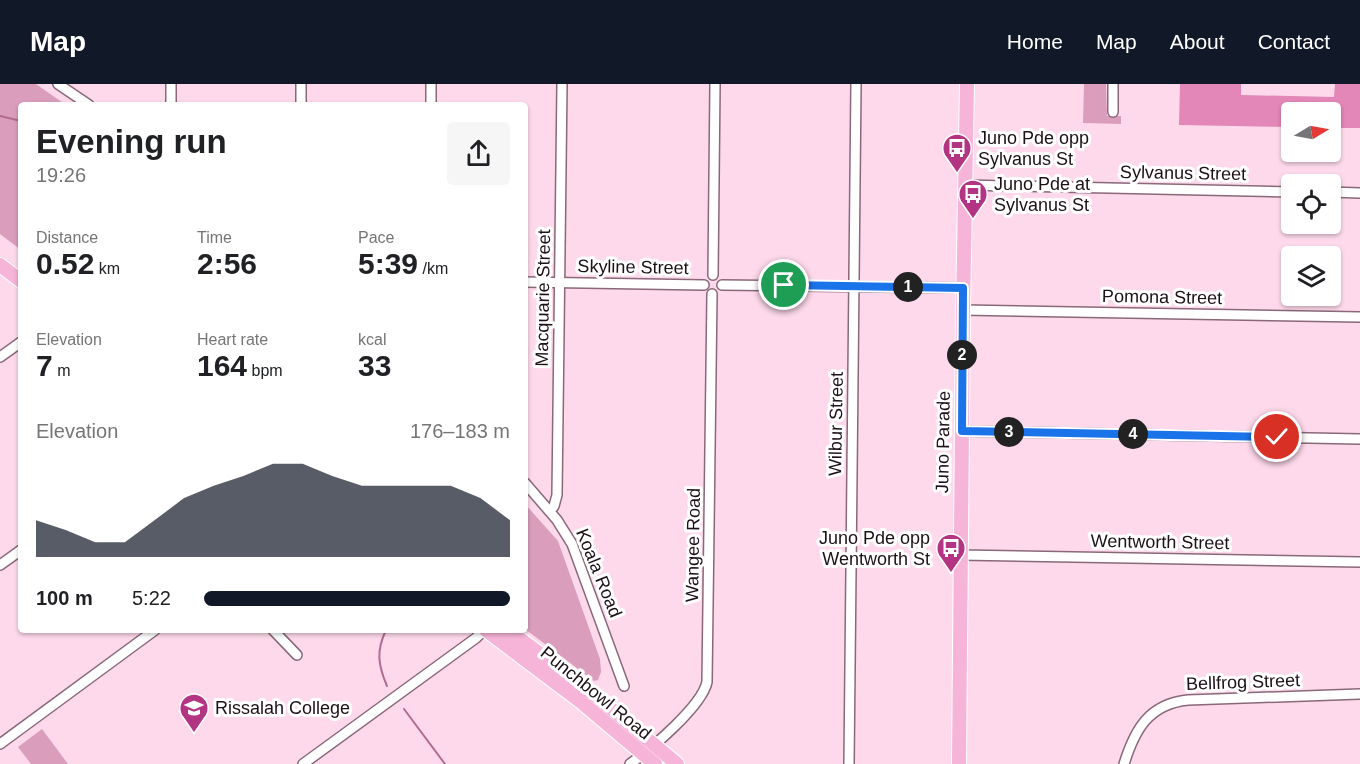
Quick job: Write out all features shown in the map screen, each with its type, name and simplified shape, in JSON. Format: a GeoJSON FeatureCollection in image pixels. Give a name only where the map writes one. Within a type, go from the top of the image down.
{"type":"FeatureCollection","features":[{"type":"Feature","properties":{"kind":"main road","name":"Juno Parade"},"geometry":{"type":"LineString","coordinates":[[959,764],[967,84]]}},
{"type":"Feature","properties":{"kind":"main road"},"geometry":{"type":"LineString","coordinates":[[0,266],[18,279]]}},
{"type":"Feature","properties":{"kind":"main road","name":"Punchbowl Road"},"geometry":{"type":"LineString","coordinates":[[489,633],[580,701],[655,764]]}},
{"type":"Feature","properties":{"kind":"main road","name":"Punchbowl Road"},"geometry":{"type":"LineString","coordinates":[[512,633],[578,682],[677,764]]}},
{"type":"Feature","properties":{"kind":"street"},"geometry":{"type":"LineString","coordinates":[[58,84],[85,102]]}},
{"type":"Feature","properties":{"kind":"street"},"geometry":{"type":"LineString","coordinates":[[171,84],[171,102]]}},
{"type":"Feature","properties":{"kind":"street"},"geometry":{"type":"LineString","coordinates":[[301,84],[301,102]]}},
{"type":"Feature","properties":{"kind":"street"},"geometry":{"type":"LineString","coordinates":[[431,84],[431,102]]}},
{"type":"Feature","properties":{"kind":"street","name":"Macquarie Street"},"geometry":{"type":"LineString","coordinates":[[550,512],[557,495],[562,84]]}},
{"type":"Feature","properties":{"kind":"street"},"geometry":{"type":"LineString","coordinates":[[713,275],[715,84]]}},
{"type":"Feature","properties":{"kind":"street","name":"Wilbur Street"},"geometry":{"type":"LineString","coordinates":[[849,764],[856,84]]}},
{"type":"Feature","properties":{"kind":"street"},"geometry":{"type":"LineString","coordinates":[[1113,84],[1113,112]]}},
{"type":"Feature","properties":{"kind":"street","name":"Sylvanus Street"},"geometry":{"type":"LineString","coordinates":[[965,185],[1281,192]]}},
{"type":"Feature","properties":{"kind":"street"},"geometry":{"type":"LineString","coordinates":[[1341,192],[1360,193]]}},
{"type":"Feature","properties":{"kind":"street"},"geometry":{"type":"LineString","coordinates":[[713,275],[721,279],[722,285],[718,292],[712,294],[706,290],[704,285],[708,277],[713,275]]}},
{"type":"Feature","properties":{"kind":"street","name":"Skyline Street"},"geometry":{"type":"LineString","coordinates":[[528,282],[704,285]]}},
{"type":"Feature","properties":{"kind":"street"},"geometry":{"type":"LineString","coordinates":[[722,285],[963,288]]}},
{"type":"Feature","properties":{"kind":"street","name":"Wangee Road"},"geometry":{"type":"LineString","coordinates":[[630,764],[655,745],[700,697],[707,686],[712,294]]}},
{"type":"Feature","properties":{"kind":"street","name":"Pomona Street"},"geometry":{"type":"LineString","coordinates":[[963,310],[1360,317]]}},
{"type":"Feature","properties":{"kind":"street"},"geometry":{"type":"LineString","coordinates":[[0,357],[18,344]]}},
{"type":"Feature","properties":{"kind":"street"},"geometry":{"type":"LineString","coordinates":[[962,431],[1360,439]]}},
{"type":"Feature","properties":{"kind":"street","name":"Koala Road"},"geometry":{"type":"LineString","coordinates":[[528,486],[567,535],[577,555],[624,686]]}},
{"type":"Feature","properties":{"kind":"street"},"geometry":{"type":"LineString","coordinates":[[0,565],[18,552]]}},
{"type":"Feature","properties":{"kind":"street","name":"Wentworth Street"},"geometry":{"type":"LineString","coordinates":[[960,555],[1360,562]]}},
{"type":"Feature","properties":{"kind":"street"},"geometry":{"type":"LineString","coordinates":[[0,744],[151,633]]}},
{"type":"Feature","properties":{"kind":"street"},"geometry":{"type":"LineString","coordinates":[[276,633],[297,655]]}},
{"type":"Feature","properties":{"kind":"street"},"geometry":{"type":"LineString","coordinates":[[303,764],[482,633]]}},
{"type":"Feature","properties":{"kind":"street","name":"Bellfrog Street"},"geometry":{"type":"LineString","coordinates":[[1124,764],[1138,729],[1149,716],[1166,704],[1188,700],[1360,694]]}},
{"type":"Feature","properties":{"kind":"shaded area"},"geometry":{"type":"Polygon","coordinates":[[[0,84],[36,84],[62,102],[18,102],[18,248],[0,234],[0,84]]]}},
{"type":"Feature","properties":{"kind":"shaded area"},"geometry":{"type":"Polygon","coordinates":[[[1084,84],[1106,84],[1107,116],[1121,116],[1121,124],[1083,123],[1084,84]]]}},
{"type":"Feature","properties":{"kind":"shaded area"},"geometry":{"type":"Polygon","coordinates":[[[1180,84],[1241,84],[1241,95],[1334,97],[1335,84],[1360,84],[1360,128],[1341,128],[1341,102],[1281,102],[1281,127],[1179,125],[1180,84]]]}},
{"type":"Feature","properties":{"kind":"shaded area"},"geometry":{"type":"Polygon","coordinates":[[[528,507],[558,541],[600,659],[601,672],[598,680],[594,681],[528,631],[528,507]]]}},
{"type":"Feature","properties":{"kind":"shaded area"},"geometry":{"type":"Polygon","coordinates":[[[42,729],[68,764],[31,764],[18,747],[42,729]]]}},
{"type":"Feature","properties":{"kind":"waterway"},"geometry":{"type":"LineString","coordinates":[[0,116],[18,120]]}},
{"type":"Feature","properties":{"kind":"waterway"},"geometry":{"type":"LineString","coordinates":[[385,633],[379,658],[387,686]]}},
{"type":"Feature","properties":{"kind":"waterway"},"geometry":{"type":"LineString","coordinates":[[404,709],[445,764]]}},
{"type":"Feature","properties":{"kind":"place","name":"Juno Pde opp Sylvanus St"},"geometry":{"type":"Point","coordinates":[957,174]}},
{"type":"Feature","properties":{"kind":"place","name":"Juno Pde at Sylvanus St"},"geometry":{"type":"Point","coordinates":[973,220]}},
{"type":"Feature","properties":{"kind":"place","name":"Juno Pde opp Wentworth St"},"geometry":{"type":"Point","coordinates":[951,574]}},
{"type":"Feature","properties":{"kind":"place","name":"Rissalah College"},"geometry":{"type":"Point","coordinates":[194,734]}},
{"type":"Feature","properties":{"kind":"route"},"geometry":{"type":"LineString","coordinates":[[784,285],[963,288],[962,431],[1277,437]]}}]}
